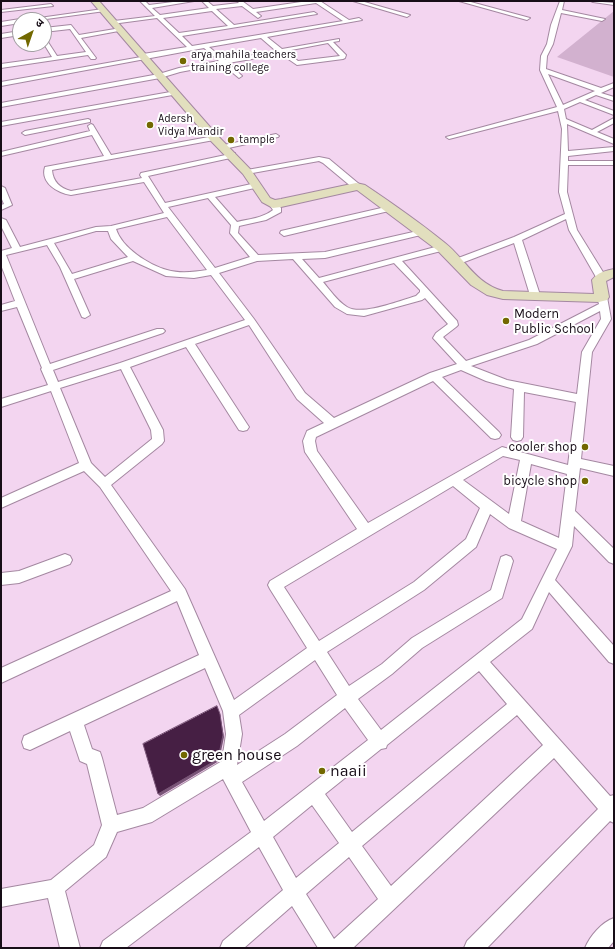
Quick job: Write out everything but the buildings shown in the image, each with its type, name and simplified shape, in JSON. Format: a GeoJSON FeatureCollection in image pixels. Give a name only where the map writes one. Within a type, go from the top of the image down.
{"type":"FeatureCollection","features":[{"type":"Feature","properties":{"kind":"street"},"geometry":{"type":"LineString","coordinates":[[95,1],[214,138],[247,172],[266,200],[273,204],[278,210],[274,214],[264,218],[235,225]]}},
{"type":"Feature","properties":{"kind":"street"},"geometry":{"type":"LineString","coordinates":[[142,1],[191,48]]}},
{"type":"Feature","properties":{"kind":"street"},"geometry":{"type":"LineString","coordinates":[[147,7],[192,1]]}},
{"type":"Feature","properties":{"kind":"street"},"geometry":{"type":"LineString","coordinates":[[204,1],[233,27]]}},
{"type":"Feature","properties":{"kind":"street"},"geometry":{"type":"LineString","coordinates":[[252,11],[317,1],[348,22]]}},
{"type":"Feature","properties":{"kind":"street"},"geometry":{"type":"LineString","coordinates":[[355,1],[407,15]]}},
{"type":"Feature","properties":{"kind":"street"},"geometry":{"type":"LineString","coordinates":[[461,1],[527,18]]}},
{"type":"Feature","properties":{"kind":"street"},"geometry":{"type":"LineString","coordinates":[[110,948],[262,834],[527,624],[565,546],[587,352],[606,319],[599,280],[601,277],[573,230],[563,192],[565,129],[561,108],[543,70],[544,56],[550,44],[554,25],[560,11],[562,1]]}},
{"type":"Feature","properties":{"kind":"street"},"geometry":{"type":"LineString","coordinates":[[596,1],[614,4]]}},
{"type":"Feature","properties":{"kind":"street"},"geometry":{"type":"LineString","coordinates":[[77,37],[159,17],[241,2],[266,21]]}},
{"type":"Feature","properties":{"kind":"street"},"geometry":{"type":"LineString","coordinates":[[1,11],[50,3],[58,16]]}},
{"type":"Feature","properties":{"kind":"street"},"geometry":{"type":"LineString","coordinates":[[299,4],[319,18]]}},
{"type":"Feature","properties":{"kind":"street"},"geometry":{"type":"LineString","coordinates":[[52,17],[103,10]]}},
{"type":"Feature","properties":{"kind":"street"},"geometry":{"type":"LineString","coordinates":[[560,11],[602,19]]}},
{"type":"Feature","properties":{"kind":"street"},"geometry":{"type":"LineString","coordinates":[[178,35],[314,14]]}},
{"type":"Feature","properties":{"kind":"street"},"geometry":{"type":"LineString","coordinates":[[1,84],[99,67],[191,48],[359,20]]}},
{"type":"Feature","properties":{"kind":"street"},"geometry":{"type":"LineString","coordinates":[[325,21],[330,25]]}},
{"type":"Feature","properties":{"kind":"street"},"geometry":{"type":"LineString","coordinates":[[1,24],[12,22]]}},
{"type":"Feature","properties":{"kind":"street"},"geometry":{"type":"LineString","coordinates":[[52,29],[70,27],[99,67]]}},
{"type":"Feature","properties":{"kind":"street"},"geometry":{"type":"LineString","coordinates":[[1,36],[12,34]]}},
{"type":"Feature","properties":{"kind":"street"},"geometry":{"type":"LineString","coordinates":[[262,36],[297,63],[343,57],[343,55],[330,42]]}},
{"type":"Feature","properties":{"kind":"street"},"geometry":{"type":"LineString","coordinates":[[1,124],[40,108],[179,70],[340,40]]}},
{"type":"Feature","properties":{"kind":"street"},"geometry":{"type":"LineString","coordinates":[[205,46],[239,76]]}},
{"type":"Feature","properties":{"kind":"street"},"geometry":{"type":"LineString","coordinates":[[52,52],[56,58]]}},
{"type":"Feature","properties":{"kind":"street"},"geometry":{"type":"LineString","coordinates":[[1,66],[89,53]]}},
{"type":"Feature","properties":{"kind":"street"},"geometry":{"type":"LineString","coordinates":[[543,70],[614,99]]}},
{"type":"Feature","properties":{"kind":"street"},"geometry":{"type":"LineString","coordinates":[[449,137],[561,108],[614,85]]}},
{"type":"Feature","properties":{"kind":"street"},"geometry":{"type":"LineString","coordinates":[[1,105],[80,110],[176,93]]}},
{"type":"Feature","properties":{"kind":"street"},"geometry":{"type":"LineString","coordinates":[[580,100],[614,113]]}},
{"type":"Feature","properties":{"kind":"street"},"geometry":{"type":"LineString","coordinates":[[80,110],[95,132],[109,158]]}},
{"type":"Feature","properties":{"kind":"street"},"geometry":{"type":"LineString","coordinates":[[563,120],[614,142]]}},
{"type":"Feature","properties":{"kind":"street"},"geometry":{"type":"LineString","coordinates":[[593,132],[614,120]]}},
{"type":"Feature","properties":{"kind":"street"},"geometry":{"type":"LineString","coordinates":[[25,133],[88,121]]}},
{"type":"Feature","properties":{"kind":"street"},"geometry":{"type":"LineString","coordinates":[[1,154],[95,132]]}},
{"type":"Feature","properties":{"kind":"street"},"geometry":{"type":"LineString","coordinates":[[276,136],[144,175],[163,206],[251,321],[301,396],[333,424]]}},
{"type":"Feature","properties":{"kind":"street"},"geometry":{"type":"LineString","coordinates":[[147,179],[70,193],[60,190],[54,186],[48,174],[48,169],[214,138]]}},
{"type":"Feature","properties":{"kind":"street"},"geometry":{"type":"LineString","coordinates":[[564,154],[614,149]]}},
{"type":"Feature","properties":{"kind":"street"},"geometry":{"type":"LineString","coordinates":[[247,172],[319,159],[326,161],[356,186],[390,208],[442,248],[476,283],[484,289],[503,295],[599,298],[603,301]]}},
{"type":"Feature","properties":{"kind":"street"},"geometry":{"type":"LineString","coordinates":[[563,163],[614,163]]}},
{"type":"Feature","properties":{"kind":"street"},"geometry":{"type":"LineString","coordinates":[[163,206],[256,185]]}},
{"type":"Feature","properties":{"kind":"street"},"geometry":{"type":"LineString","coordinates":[[273,204],[356,186]]}},
{"type":"Feature","properties":{"kind":"street"},"geometry":{"type":"LineString","coordinates":[[1,188],[8,205],[1,208]]}},
{"type":"Feature","properties":{"kind":"street"},"geometry":{"type":"LineString","coordinates":[[210,196],[235,225],[234,232],[256,258]]}},
{"type":"Feature","properties":{"kind":"street"},"geometry":{"type":"LineString","coordinates":[[284,233],[390,208]]}},
{"type":"Feature","properties":{"kind":"street"},"geometry":{"type":"LineString","coordinates":[[169,214],[111,228],[96,229],[1,254],[46,369],[86,464],[104,484],[180,593],[231,712],[234,734],[230,773],[294,892],[328,948]]}},
{"type":"Feature","properties":{"kind":"street"},"geometry":{"type":"LineString","coordinates":[[456,262],[517,239],[569,215]]}},
{"type":"Feature","properties":{"kind":"street"},"geometry":{"type":"LineString","coordinates":[[2,220],[17,250]]}},
{"type":"Feature","properties":{"kind":"street"},"geometry":{"type":"LineString","coordinates":[[111,228],[114,237],[134,258],[166,273],[194,275],[213,272],[256,258],[325,255],[422,232]]}},
{"type":"Feature","properties":{"kind":"street"},"geometry":{"type":"LineString","coordinates":[[517,239],[535,295]]}},
{"type":"Feature","properties":{"kind":"street"},"geometry":{"type":"LineString","coordinates":[[49,241],[69,278],[84,315]]}},
{"type":"Feature","properties":{"kind":"street"},"geometry":{"type":"LineString","coordinates":[[317,281],[442,248]]}},
{"type":"Feature","properties":{"kind":"street"},"geometry":{"type":"LineString","coordinates":[[296,257],[343,309],[355,314],[364,313],[419,298],[425,293]]}},
{"type":"Feature","properties":{"kind":"street"},"geometry":{"type":"LineString","coordinates":[[69,278],[134,258]]}},
{"type":"Feature","properties":{"kind":"street"},"geometry":{"type":"LineString","coordinates":[[396,260],[452,321],[453,325],[439,335],[438,338],[462,366],[487,379],[519,387],[582,399]]}},
{"type":"Feature","properties":{"kind":"street"},"geometry":{"type":"LineString","coordinates":[[601,277],[614,273]]}},
{"type":"Feature","properties":{"kind":"street"},"geometry":{"type":"LineString","coordinates":[[364,530],[311,452],[309,441],[311,434],[434,376],[533,342],[603,301]]}},
{"type":"Feature","properties":{"kind":"street"},"geometry":{"type":"LineString","coordinates":[[1,308],[20,303]]}},
{"type":"Feature","properties":{"kind":"street"},"geometry":{"type":"LineString","coordinates":[[1,403],[54,388],[189,344],[251,321]]}},
{"type":"Feature","properties":{"kind":"street"},"geometry":{"type":"LineString","coordinates":[[46,369],[160,331]]}},
{"type":"Feature","properties":{"kind":"street"},"geometry":{"type":"LineString","coordinates":[[189,344],[243,427]]}},
{"type":"Feature","properties":{"kind":"street"},"geometry":{"type":"LineString","coordinates":[[104,484],[158,440],[157,430],[124,365]]}},
{"type":"Feature","properties":{"kind":"street"},"geometry":{"type":"LineString","coordinates":[[434,376],[495,435]]}},
{"type":"Feature","properties":{"kind":"street"},"geometry":{"type":"LineString","coordinates":[[517,437],[519,387]]}},
{"type":"Feature","properties":{"kind":"street"},"geometry":{"type":"LineString","coordinates":[[380,742],[347,697],[276,585],[364,530],[502,452],[526,458],[614,471]]}},
{"type":"Feature","properties":{"kind":"street"},"geometry":{"type":"LineString","coordinates":[[514,524],[526,458]]}},
{"type":"Feature","properties":{"kind":"street"},"geometry":{"type":"LineString","coordinates":[[1,503],[86,464]]}},
{"type":"Feature","properties":{"kind":"street"},"geometry":{"type":"LineString","coordinates":[[454,479],[487,506],[514,524],[565,546]]}},
{"type":"Feature","properties":{"kind":"street"},"geometry":{"type":"LineString","coordinates":[[231,712],[317,650],[419,586],[471,543],[487,506]]}},
{"type":"Feature","properties":{"kind":"street"},"geometry":{"type":"LineString","coordinates":[[569,513],[614,558]]}},
{"type":"Feature","properties":{"kind":"street"},"geometry":{"type":"LineString","coordinates":[[1,579],[19,578],[65,560]]}},
{"type":"Feature","properties":{"kind":"street"},"geometry":{"type":"LineString","coordinates":[[111,824],[146,816],[291,740],[347,697],[387,670],[417,643],[497,594],[506,561]]}},
{"type":"Feature","properties":{"kind":"street"},"geometry":{"type":"LineString","coordinates":[[548,581],[614,657]]}},
{"type":"Feature","properties":{"kind":"street"},"geometry":{"type":"LineString","coordinates":[[1,676],[180,593]]}},
{"type":"Feature","properties":{"kind":"street"},"geometry":{"type":"LineString","coordinates":[[30,742],[209,658]]}},
{"type":"Feature","properties":{"kind":"street"},"geometry":{"type":"LineString","coordinates":[[474,948],[613,809],[554,746],[480,662]]}},
{"type":"Feature","properties":{"kind":"street"},"geometry":{"type":"LineString","coordinates":[[230,948],[294,892],[518,704]]}},
{"type":"Feature","properties":{"kind":"street"},"geometry":{"type":"LineString","coordinates":[[1,898],[56,888],[100,851],[111,824],[94,758],[86,755],[75,721]]}},
{"type":"Feature","properties":{"kind":"street"},"geometry":{"type":"LineString","coordinates":[[339,948],[554,746]]}},
{"type":"Feature","properties":{"kind":"street"},"geometry":{"type":"LineString","coordinates":[[314,793],[390,900]]}},
{"type":"Feature","properties":{"kind":"street"},"geometry":{"type":"LineString","coordinates":[[56,888],[70,948]]}},
{"type":"Feature","properties":{"kind":"street"},"geometry":{"type":"LineString","coordinates":[[595,948],[614,927]]}},
{"type":"Feature","properties":{"kind":"shaded area"},"geometry":{"type":"Polygon","coordinates":[[[614,11],[614,77],[557,57],[614,11]]]}},
{"type":"Feature","properties":{"kind":"place","name":"arya mahila teachers training college"},"geometry":{"type":"Point","coordinates":[183,61]}},
{"type":"Feature","properties":{"kind":"place","name":"Adersh Vidya Mandir"},"geometry":{"type":"Point","coordinates":[150,125]}},
{"type":"Feature","properties":{"kind":"place","name":"tample"},"geometry":{"type":"Point","coordinates":[231,140]}},
{"type":"Feature","properties":{"kind":"place","name":"Modern Public School"},"geometry":{"type":"Point","coordinates":[506,321]}},
{"type":"Feature","properties":{"kind":"place","name":"cooler shop"},"geometry":{"type":"Point","coordinates":[585,447]}},
{"type":"Feature","properties":{"kind":"place","name":"bicycle shop"},"geometry":{"type":"Point","coordinates":[585,481]}},
{"type":"Feature","properties":{"kind":"place","name":"green house"},"geometry":{"type":"Point","coordinates":[184,755]}},
{"type":"Feature","properties":{"kind":"place","name":"naaii"},"geometry":{"type":"Point","coordinates":[322,771]}}]}
